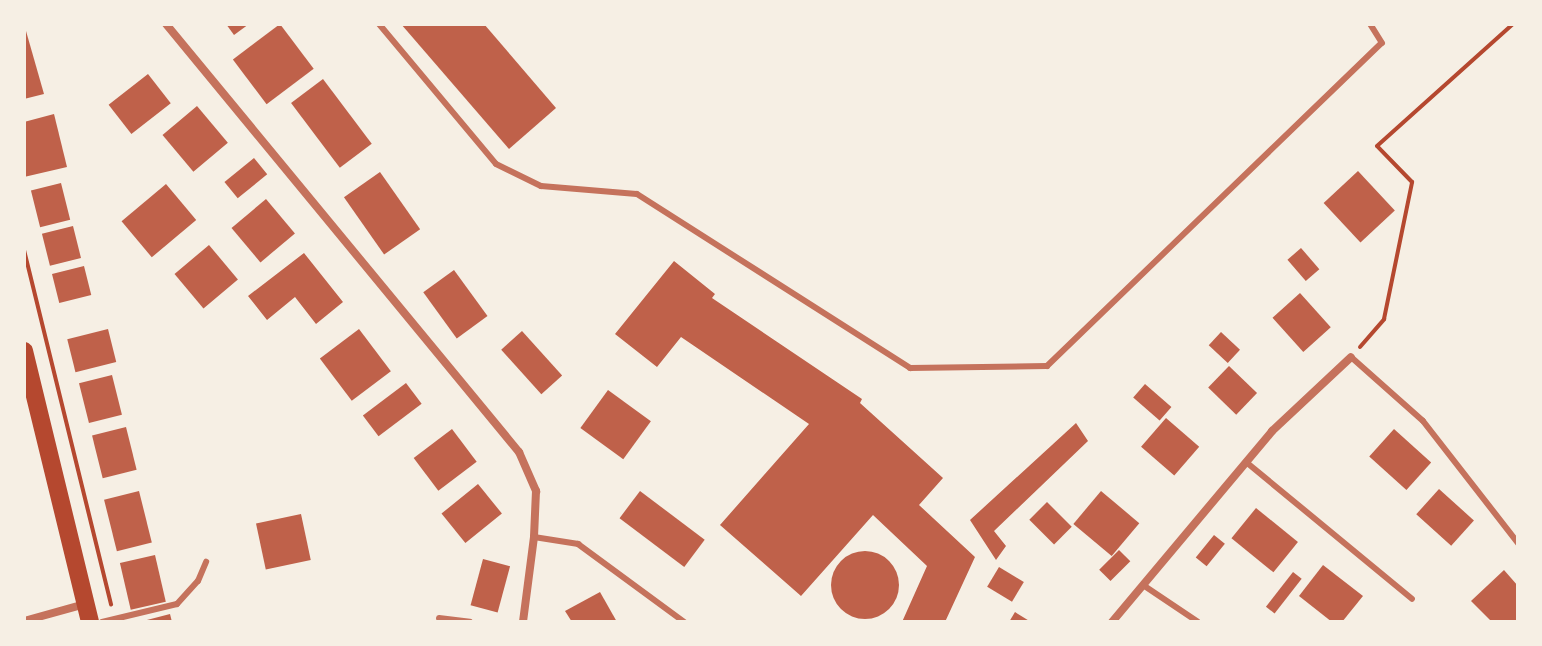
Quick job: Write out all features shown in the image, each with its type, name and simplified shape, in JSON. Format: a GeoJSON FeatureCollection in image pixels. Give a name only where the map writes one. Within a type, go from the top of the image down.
{"type":"FeatureCollection","features":[{"type":"Feature","properties":{"kind":"main road"},"geometry":{"type":"LineString","coordinates":[[24,351],[88,613]]}},
{"type":"Feature","properties":{"kind":"street"},"geometry":{"type":"LineString","coordinates":[[166,24],[519,452],[536,491],[534,537],[523,622]]}},
{"type":"Feature","properties":{"kind":"street"},"geometry":{"type":"LineString","coordinates":[[1112,622],[1272,431],[1351,357]]}},
{"type":"Feature","properties":{"kind":"street"},"geometry":{"type":"LineString","coordinates":[[24,621],[88,613]]}},
{"type":"Feature","properties":{"kind":"lane"},"geometry":{"type":"LineString","coordinates":[[379,24],[496,164],[541,186],[637,194],[910,368],[1047,366],[1382,43],[1370,24]]}},
{"type":"Feature","properties":{"kind":"lane"},"geometry":{"type":"LineString","coordinates":[[1351,357],[1423,421],[1518,543]]}},
{"type":"Feature","properties":{"kind":"lane"},"geometry":{"type":"LineString","coordinates":[[1246,462],[1412,599]]}},
{"type":"Feature","properties":{"kind":"lane"},"geometry":{"type":"LineString","coordinates":[[534,537],[578,544],[684,622]]}},
{"type":"Feature","properties":{"kind":"lane"},"geometry":{"type":"LineString","coordinates":[[102,622],[185,599],[202,574],[206,562]]}},
{"type":"Feature","properties":{"kind":"lane"},"geometry":{"type":"LineString","coordinates":[[1143,585],[1198,622]]}},
{"type":"Feature","properties":{"kind":"lane"},"geometry":{"type":"LineString","coordinates":[[439,618],[470,622]]}},
{"type":"Feature","properties":{"kind":"path"},"geometry":{"type":"LineString","coordinates":[[1351,357],[1384,319],[1412,182],[1377,146],[1513,24]]}},
{"type":"Feature","properties":{"kind":"path"},"geometry":{"type":"LineString","coordinates":[[24,250],[115,619]]}},
{"type":"Feature","properties":{"kind":"building"},"geometry":{"type":"Polygon","coordinates":[[[24,24],[44,94],[24,99],[24,24]]]}},
{"type":"Feature","properties":{"kind":"building"},"geometry":{"type":"Polygon","coordinates":[[[226,24],[249,24],[234,35],[226,24]]]}},
{"type":"Feature","properties":{"kind":"building"},"geometry":{"type":"Polygon","coordinates":[[[280,24],[314,69],[267,104],[233,60],[280,24]]]}},
{"type":"Feature","properties":{"kind":"building"},"geometry":{"type":"Polygon","coordinates":[[[401,24],[484,24],[556,108],[509,149],[401,24]]]}},
{"type":"Feature","properties":{"kind":"building"},"geometry":{"type":"Polygon","coordinates":[[[148,74],[171,103],[131,134],[109,105],[148,74]]]}},
{"type":"Feature","properties":{"kind":"building"},"geometry":{"type":"Polygon","coordinates":[[[323,79],[372,144],[340,168],[291,103],[323,79]]]}},
{"type":"Feature","properties":{"kind":"building"},"geometry":{"type":"Polygon","coordinates":[[[197,106],[228,143],[193,172],[163,135],[197,106]]]}},
{"type":"Feature","properties":{"kind":"building"},"geometry":{"type":"Polygon","coordinates":[[[54,114],[67,167],[24,177],[24,122],[54,114]]]}},
{"type":"Feature","properties":{"kind":"building"},"geometry":{"type":"Polygon","coordinates":[[[254,158],[267,174],[238,198],[224,182],[254,158]]]}},
{"type":"Feature","properties":{"kind":"building"},"geometry":{"type":"Polygon","coordinates":[[[1358,171],[1395,210],[1360,243],[1324,203],[1358,171]]]}},
{"type":"Feature","properties":{"kind":"building"},"geometry":{"type":"Polygon","coordinates":[[[380,172],[420,229],[384,255],[344,197],[380,172]]]}},
{"type":"Feature","properties":{"kind":"building"},"geometry":{"type":"Polygon","coordinates":[[[61,183],[70,220],[40,227],[31,190],[61,183]]]}},
{"type":"Feature","properties":{"kind":"building"},"geometry":{"type":"Polygon","coordinates":[[[166,184],[196,220],[152,257],[122,221],[166,184]]]}},
{"type":"Feature","properties":{"kind":"building"},"geometry":{"type":"Polygon","coordinates":[[[266,199],[295,233],[260,262],[232,228],[266,199]]]}},
{"type":"Feature","properties":{"kind":"building"},"geometry":{"type":"Polygon","coordinates":[[[73,226],[81,258],[50,266],[42,234],[73,226]]]}},
{"type":"Feature","properties":{"kind":"building"},"geometry":{"type":"Polygon","coordinates":[[[209,245],[238,279],[203,308],[175,274],[209,245]]]}},
{"type":"Feature","properties":{"kind":"building"},"geometry":{"type":"Polygon","coordinates":[[[1301,248],[1319,269],[1306,281],[1287,260],[1301,248]]]}},
{"type":"Feature","properties":{"kind":"building"},"geometry":{"type":"Polygon","coordinates":[[[304,253],[343,302],[316,324],[295,297],[267,320],[248,296],[304,253]]]}},
{"type":"Feature","properties":{"kind":"building"},"geometry":{"type":"Polygon","coordinates":[[[674,261],[715,294],[712,298],[862,399],[860,403],[943,478],[919,505],[975,557],[945,622],[902,622],[927,566],[873,515],[801,596],[720,525],[809,424],[681,337],[657,367],[615,334],[674,261]]]}},
{"type":"Feature","properties":{"kind":"building"},"geometry":{"type":"Polygon","coordinates":[[[84,266],[91,295],[59,303],[52,274],[84,266]]]}},
{"type":"Feature","properties":{"kind":"building"},"geometry":{"type":"Polygon","coordinates":[[[454,270],[488,316],[457,338],[423,292],[454,270]]]}},
{"type":"Feature","properties":{"kind":"building"},"geometry":{"type":"Polygon","coordinates":[[[1300,293],[1331,327],[1303,352],[1273,318],[1300,293]]]}},
{"type":"Feature","properties":{"kind":"building"},"geometry":{"type":"Polygon","coordinates":[[[108,329],[116,362],[75,372],[67,339],[108,329]]]}},
{"type":"Feature","properties":{"kind":"building"},"geometry":{"type":"Polygon","coordinates":[[[359,329],[391,371],[352,401],[320,358],[359,329]]]}},
{"type":"Feature","properties":{"kind":"building"},"geometry":{"type":"Polygon","coordinates":[[[522,331],[562,376],[541,394],[501,350],[522,331]]]}},
{"type":"Feature","properties":{"kind":"building"},"geometry":{"type":"Polygon","coordinates":[[[1221,332],[1240,350],[1228,363],[1209,345],[1221,332]]]}},
{"type":"Feature","properties":{"kind":"building"},"geometry":{"type":"Polygon","coordinates":[[[1229,366],[1257,393],[1236,415],[1208,388],[1229,366]]]}},
{"type":"Feature","properties":{"kind":"building"},"geometry":{"type":"Polygon","coordinates":[[[112,375],[122,415],[89,423],[79,383],[112,375]]]}},
{"type":"Feature","properties":{"kind":"building"},"geometry":{"type":"Polygon","coordinates":[[[406,383],[422,404],[379,436],[363,415],[406,383]]]}},
{"type":"Feature","properties":{"kind":"building"},"geometry":{"type":"Polygon","coordinates":[[[1145,384],[1171,407],[1160,421],[1133,398],[1145,384]]]}},
{"type":"Feature","properties":{"kind":"building"},"geometry":{"type":"Polygon","coordinates":[[[608,390],[651,421],[623,459],[580,428],[608,390]]]}},
{"type":"Feature","properties":{"kind":"building"},"geometry":{"type":"Polygon","coordinates":[[[1166,418],[1199,447],[1174,476],[1141,447],[1166,418]]]}},
{"type":"Feature","properties":{"kind":"building"},"geometry":{"type":"Polygon","coordinates":[[[1076,423],[1088,441],[994,531],[1006,546],[996,560],[970,520],[1076,423]]]}},
{"type":"Feature","properties":{"kind":"building"},"geometry":{"type":"Polygon","coordinates":[[[126,427],[137,470],[103,478],[92,435],[126,427]]]}},
{"type":"Feature","properties":{"kind":"building"},"geometry":{"type":"Polygon","coordinates":[[[452,429],[477,462],[438,491],[414,458],[452,429]]]}},
{"type":"Feature","properties":{"kind":"building"},"geometry":{"type":"Polygon","coordinates":[[[1394,429],[1431,462],[1406,490],[1369,456],[1394,429]]]}},
{"type":"Feature","properties":{"kind":"building"},"geometry":{"type":"Polygon","coordinates":[[[478,484],[502,514],[465,543],[441,514],[478,484]]]}},
{"type":"Feature","properties":{"kind":"building"},"geometry":{"type":"Polygon","coordinates":[[[1439,489],[1474,520],[1451,546],[1416,514],[1439,489]]]}},
{"type":"Feature","properties":{"kind":"building"},"geometry":{"type":"Polygon","coordinates":[[[139,491],[152,542],[117,551],[104,500],[139,491]]]}},
{"type":"Feature","properties":{"kind":"building"},"geometry":{"type":"Polygon","coordinates":[[[640,491],[705,540],[684,567],[620,518],[640,491]]]}},
{"type":"Feature","properties":{"kind":"building"},"geometry":{"type":"Polygon","coordinates":[[[1101,491],[1139,523],[1112,556],[1073,524],[1101,491]]]}},
{"type":"Feature","properties":{"kind":"building"},"geometry":{"type":"Polygon","coordinates":[[[1047,502],[1072,527],[1054,544],[1029,520],[1047,502]]]}},
{"type":"Feature","properties":{"kind":"building"},"geometry":{"type":"Polygon","coordinates":[[[1256,508],[1298,542],[1273,572],[1231,538],[1256,508]]]}},
{"type":"Feature","properties":{"kind":"building"},"geometry":{"type":"Polygon","coordinates":[[[301,514],[311,560],[266,570],[256,524],[301,514]]]}},
{"type":"Feature","properties":{"kind":"building"},"geometry":{"type":"Polygon","coordinates":[[[1214,535],[1225,544],[1207,566],[1196,558],[1214,535]]]}},
{"type":"Feature","properties":{"kind":"building"},"geometry":{"type":"Polygon","coordinates":[[[1119,550],[1130,561],[1111,581],[1099,570],[1119,550]]]}},
{"type":"Feature","properties":{"kind":"building"},"geometry":{"type":"Polygon","coordinates":[[[865,551],[889,561],[899,585],[889,609],[865,619],[841,609],[831,585],[841,561],[865,551]]]}},
{"type":"Feature","properties":{"kind":"building"},"geometry":{"type":"Polygon","coordinates":[[[155,555],[166,602],[131,610],[120,563],[155,555]]]}},
{"type":"Feature","properties":{"kind":"building"},"geometry":{"type":"Polygon","coordinates":[[[483,559],[510,566],[498,613],[471,605],[483,559]]]}},
{"type":"Feature","properties":{"kind":"building"},"geometry":{"type":"Polygon","coordinates":[[[1323,565],[1363,596],[1342,622],[1332,622],[1299,596],[1323,565]]]}},
{"type":"Feature","properties":{"kind":"building"},"geometry":{"type":"Polygon","coordinates":[[[999,567],[1024,582],[1012,602],[987,587],[999,567]]]}},
{"type":"Feature","properties":{"kind":"building"},"geometry":{"type":"Polygon","coordinates":[[[1504,570],[1518,586],[1518,622],[1492,622],[1471,601],[1504,570]]]}},
{"type":"Feature","properties":{"kind":"building"},"geometry":{"type":"Polygon","coordinates":[[[1293,572],[1302,579],[1275,613],[1266,607],[1293,572]]]}},
{"type":"Feature","properties":{"kind":"building"},"geometry":{"type":"Polygon","coordinates":[[[600,592],[617,622],[572,622],[565,611],[600,592]]]}},
{"type":"Feature","properties":{"kind":"building"},"geometry":{"type":"Polygon","coordinates":[[[1015,612],[1031,622],[1009,622],[1015,612]]]}},
{"type":"Feature","properties":{"kind":"building"},"geometry":{"type":"Polygon","coordinates":[[[170,614],[172,622],[143,622],[143,621],[170,614]]]}}]}
